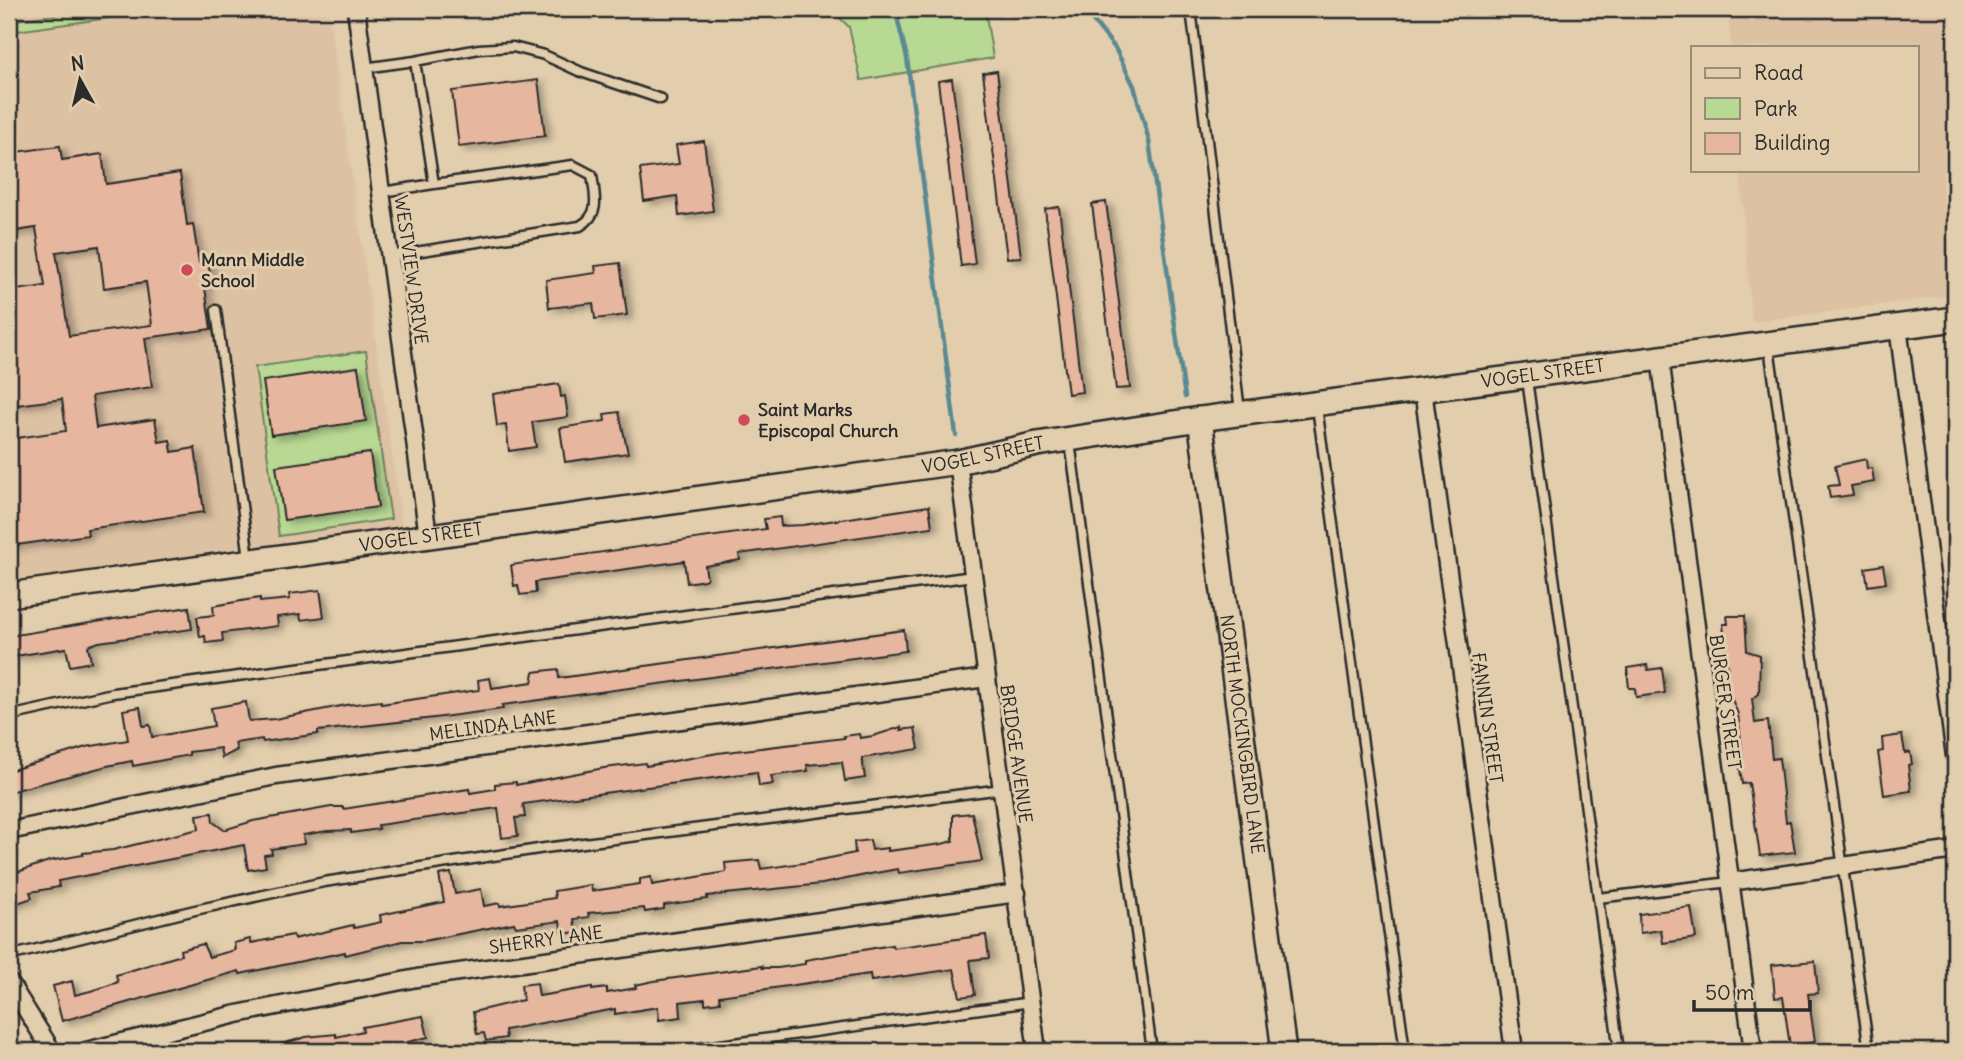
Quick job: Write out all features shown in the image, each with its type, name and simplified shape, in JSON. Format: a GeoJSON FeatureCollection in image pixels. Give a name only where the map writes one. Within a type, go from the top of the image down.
{"type":"FeatureCollection","features":[{"type":"Feature","properties":{"kind":"street","name":"WESTVIEW DRIVE"},"geometry":{"type":"LineString","coordinates":[[356,9],[428,536]]}},
{"type":"Feature","properties":{"kind":"street","name":"VOGEL STREET"},"geometry":{"type":"LineString","coordinates":[[9,594],[958,462],[1070,439],[1200,419],[1955,319]]}},
{"type":"Feature","properties":{"kind":"street"},"geometry":{"type":"LineString","coordinates":[[1898,327],[1955,757]]}},
{"type":"Feature","properties":{"kind":"street","name":"BURGER STREET"},"geometry":{"type":"LineString","coordinates":[[1660,358],[1753,1051]]}},
{"type":"Feature","properties":{"kind":"street","name":"FANNIN STREET"},"geometry":{"type":"LineString","coordinates":[[1423,390],[1514,1051]]}},
{"type":"Feature","properties":{"kind":"street","name":"NORTH MOCKINGBIRD LANE"},"geometry":{"type":"LineString","coordinates":[[1200,419],[1284,1051]]}},
{"type":"Feature","properties":{"kind":"street","name":"BRIDGE AVENUE"},"geometry":{"type":"LineString","coordinates":[[958,462],[1037,1051]]}},
{"type":"Feature","properties":{"kind":"street","name":"MELINDA LANE"},"geometry":{"type":"LineString","coordinates":[[9,831],[276,776],[986,678]]}},
{"type":"Feature","properties":{"kind":"street"},"geometry":{"type":"LineString","coordinates":[[1730,882],[1955,850]]}},
{"type":"Feature","properties":{"kind":"street","name":"SHERRY LANE"},"geometry":{"type":"LineString","coordinates":[[86,1051],[237,1014],[417,978],[1017,894]]}},
{"type":"Feature","properties":{"kind":"street"},"geometry":{"type":"LineString","coordinates":[[9,982],[52,1051]]}},
{"type":"Feature","properties":{"kind":"lane"},"geometry":{"type":"LineString","coordinates":[[1192,9],[1240,414]]}},
{"type":"Feature","properties":{"kind":"lane"},"geometry":{"type":"LineString","coordinates":[[364,68],[479,49],[513,47],[544,55],[581,72],[661,99]]}},
{"type":"Feature","properties":{"kind":"lane"},"geometry":{"type":"LineString","coordinates":[[415,61],[434,184]]}},
{"type":"Feature","properties":{"kind":"lane"},"geometry":{"type":"LineString","coordinates":[[382,192],[573,165],[592,175],[597,205],[591,220],[580,226],[390,256]]}},
{"type":"Feature","properties":{"kind":"lane"},"geometry":{"type":"LineString","coordinates":[[216,310],[249,561]]}},
{"type":"Feature","properties":{"kind":"lane"},"geometry":{"type":"LineString","coordinates":[[1768,344],[1869,1051]]}},
{"type":"Feature","properties":{"kind":"lane"},"geometry":{"type":"LineString","coordinates":[[1527,376],[1619,1051]]}},
{"type":"Feature","properties":{"kind":"lane"},"geometry":{"type":"LineString","coordinates":[[1317,404],[1405,1051]]}},
{"type":"Feature","properties":{"kind":"lane"},"geometry":{"type":"LineString","coordinates":[[1070,439],[1152,1051]]}},
{"type":"Feature","properties":{"kind":"lane"},"geometry":{"type":"LineString","coordinates":[[9,716],[127,691],[973,576]]}},
{"type":"Feature","properties":{"kind":"lane"},"geometry":{"type":"LineString","coordinates":[[9,956],[324,882],[558,846],[1002,789]]}},
{"type":"Feature","properties":{"kind":"lane"},"geometry":{"type":"LineString","coordinates":[[1598,898],[1730,882]]}},
{"type":"Feature","properties":{"kind":"lane"},"geometry":{"type":"LineString","coordinates":[[676,1051],[1031,1002]]}},
{"type":"Feature","properties":{"kind":"shaded area","name":"Mann Middle School"},"geometry":{"type":"Polygon","coordinates":[[[9,9],[328,9],[403,531],[9,583],[9,9]]]}},
{"type":"Feature","properties":{"kind":"shaded area"},"geometry":{"type":"Polygon","coordinates":[[[1728,9],[1955,9],[1955,295],[1752,322],[1740,172],[1918,172],[1918,46],[1731,46],[1728,9]]]}},
{"type":"Feature","properties":{"kind":"green space"},"geometry":{"type":"Polygon","coordinates":[[[96,9],[173,9],[9,32],[9,21],[96,9]]]}},
{"type":"Feature","properties":{"kind":"green space"},"geometry":{"type":"Polygon","coordinates":[[[831,9],[985,9],[993,58],[861,80],[849,27],[831,9]]]}},
{"type":"Feature","properties":{"kind":"green space"},"geometry":{"type":"Polygon","coordinates":[[[366,351],[391,519],[279,536],[255,367],[366,351]]]}},
{"type":"Feature","properties":{"kind":"building"},"geometry":{"type":"Polygon","coordinates":[[[997,71],[1021,257],[1007,258],[983,73],[997,71]]]}},
{"type":"Feature","properties":{"kind":"building"},"geometry":{"type":"Polygon","coordinates":[[[952,79],[975,264],[961,266],[938,81],[952,79]]]}},
{"type":"Feature","properties":{"kind":"building"},"geometry":{"type":"Polygon","coordinates":[[[538,80],[545,136],[459,147],[452,91],[538,80]]]}},
{"type":"Feature","properties":{"kind":"building"},"geometry":{"type":"Polygon","coordinates":[[[704,141],[713,211],[679,216],[677,196],[644,201],[640,169],[679,164],[676,145],[704,141]]]}},
{"type":"Feature","properties":{"kind":"building"},"geometry":{"type":"Polygon","coordinates":[[[60,146],[62,160],[102,154],[106,184],[180,173],[187,225],[193,224],[199,263],[208,261],[211,280],[204,281],[211,329],[145,338],[152,387],[92,396],[96,428],[155,419],[159,442],[170,440],[172,452],[195,448],[204,512],[87,529],[88,535],[9,546],[9,439],[66,431],[62,399],[9,406],[9,291],[45,286],[36,228],[9,232],[9,153],[60,146]],[[99,246],[56,252],[69,336],[152,325],[146,282],[104,288],[99,246]]]}},
{"type":"Feature","properties":{"kind":"building"},"geometry":{"type":"Polygon","coordinates":[[[1106,202],[1130,388],[1116,389],[1092,204],[1106,202]]]}},
{"type":"Feature","properties":{"kind":"building"},"geometry":{"type":"Polygon","coordinates":[[[1059,207],[1082,392],[1068,394],[1045,209],[1059,207]]]}},
{"type":"Feature","properties":{"kind":"building"},"geometry":{"type":"Polygon","coordinates":[[[620,263],[627,315],[595,319],[593,303],[549,308],[546,280],[596,273],[595,266],[620,263]]]}},
{"type":"Feature","properties":{"kind":"building"},"geometry":{"type":"Polygon","coordinates":[[[358,367],[366,421],[271,435],[263,381],[358,367]]]}},
{"type":"Feature","properties":{"kind":"building"},"geometry":{"type":"Polygon","coordinates":[[[559,384],[561,397],[565,396],[568,417],[532,422],[536,447],[509,451],[506,425],[497,426],[493,394],[559,384]]]}},
{"type":"Feature","properties":{"kind":"building"},"geometry":{"type":"Polygon","coordinates":[[[619,412],[628,453],[565,462],[560,428],[605,421],[604,414],[619,412]]]}},
{"type":"Feature","properties":{"kind":"building"},"geometry":{"type":"Polygon","coordinates":[[[370,453],[378,507],[284,520],[276,466],[370,453]]]}},
{"type":"Feature","properties":{"kind":"building"},"geometry":{"type":"Polygon","coordinates":[[[1866,459],[1867,469],[1872,468],[1874,482],[1851,486],[1853,495],[1830,498],[1828,486],[1839,485],[1835,466],[1866,459]]]}},
{"type":"Feature","properties":{"kind":"building"},"geometry":{"type":"Polygon","coordinates":[[[929,506],[932,527],[739,554],[740,560],[705,566],[707,578],[704,580],[687,583],[684,561],[535,582],[536,593],[520,595],[518,585],[514,586],[511,565],[766,529],[764,519],[780,517],[781,526],[803,525],[929,506]]]}},
{"type":"Feature","properties":{"kind":"building"},"geometry":{"type":"Polygon","coordinates":[[[1883,565],[1886,583],[1868,586],[1865,568],[1883,565]]]}},
{"type":"Feature","properties":{"kind":"building"},"geometry":{"type":"Polygon","coordinates":[[[320,590],[324,617],[301,620],[300,614],[277,617],[278,626],[222,633],[223,641],[206,643],[205,636],[200,637],[197,617],[214,615],[213,606],[260,598],[260,602],[290,599],[289,594],[320,590]]]}},
{"type":"Feature","properties":{"kind":"building"},"geometry":{"type":"Polygon","coordinates":[[[189,607],[192,629],[99,642],[88,646],[91,662],[70,666],[66,648],[9,657],[9,636],[189,607]]]}},
{"type":"Feature","properties":{"kind":"building"},"geometry":{"type":"Polygon","coordinates":[[[1727,616],[1745,616],[1747,651],[1760,655],[1759,694],[1752,699],[1755,723],[1768,721],[1772,759],[1779,758],[1786,822],[1790,821],[1795,852],[1760,856],[1749,783],[1742,784],[1739,761],[1743,760],[1738,714],[1725,683],[1724,670],[1728,670],[1723,624],[1728,624],[1727,616]]]}},
{"type":"Feature","properties":{"kind":"building"},"geometry":{"type":"Polygon","coordinates":[[[904,630],[906,651],[502,705],[503,709],[318,731],[318,734],[263,742],[262,739],[235,743],[237,750],[222,758],[220,748],[189,752],[189,755],[133,766],[132,761],[9,792],[9,771],[86,747],[128,740],[123,710],[140,707],[143,726],[150,725],[152,737],[214,726],[211,708],[246,702],[249,721],[275,719],[346,705],[381,701],[381,704],[479,690],[478,680],[490,678],[492,688],[532,682],[534,672],[558,669],[559,678],[904,630]]]}},
{"type":"Feature","properties":{"kind":"building"},"geometry":{"type":"Polygon","coordinates":[[[1647,665],[1648,670],[1662,668],[1665,693],[1636,697],[1635,688],[1629,688],[1627,668],[1647,665]]]}},
{"type":"Feature","properties":{"kind":"building"},"geometry":{"type":"Polygon","coordinates":[[[901,727],[901,730],[915,728],[919,749],[862,758],[865,778],[845,781],[842,762],[807,765],[808,771],[771,776],[773,784],[759,786],[757,772],[523,804],[525,817],[515,818],[518,836],[502,838],[498,808],[378,825],[379,829],[351,833],[351,830],[327,831],[303,835],[304,844],[271,849],[272,854],[264,855],[266,867],[248,870],[244,845],[58,881],[59,887],[30,892],[32,898],[9,906],[9,875],[49,861],[83,853],[113,850],[199,829],[197,815],[212,813],[213,822],[224,830],[253,821],[331,807],[344,809],[469,789],[470,793],[495,789],[495,784],[516,782],[516,785],[604,768],[645,763],[646,766],[718,753],[859,734],[860,738],[901,727]]]}},
{"type":"Feature","properties":{"kind":"building"},"geometry":{"type":"Polygon","coordinates":[[[1902,735],[1905,753],[1910,752],[1912,764],[1908,765],[1911,791],[1884,795],[1878,752],[1883,751],[1882,738],[1902,735]]]}},
{"type":"Feature","properties":{"kind":"building"},"geometry":{"type":"Polygon","coordinates":[[[972,813],[982,861],[899,873],[898,869],[822,884],[707,896],[707,899],[664,905],[664,909],[645,912],[644,908],[588,913],[589,917],[574,919],[576,932],[562,934],[560,921],[516,927],[514,923],[424,941],[402,941],[345,955],[345,952],[240,974],[239,971],[62,1021],[53,986],[72,981],[75,995],[118,982],[116,975],[181,955],[180,950],[203,944],[209,957],[235,950],[234,943],[250,939],[251,943],[293,935],[294,939],[353,925],[354,928],[381,922],[380,915],[444,902],[439,875],[451,873],[455,894],[481,889],[484,906],[500,903],[500,906],[555,898],[554,891],[591,885],[592,891],[640,884],[640,879],[651,877],[652,885],[726,872],[725,863],[759,860],[761,869],[810,862],[855,853],[854,842],[870,840],[872,850],[888,848],[888,851],[942,844],[953,841],[953,815],[972,813]]]}},
{"type":"Feature","properties":{"kind":"building"},"geometry":{"type":"Polygon","coordinates":[[[1691,907],[1696,938],[1663,943],[1661,930],[1640,933],[1639,914],[1691,907]]]}},
{"type":"Feature","properties":{"kind":"building"},"geometry":{"type":"Polygon","coordinates":[[[986,935],[989,958],[970,960],[975,995],[960,997],[954,969],[871,981],[870,974],[719,996],[720,1002],[705,1004],[705,999],[680,1002],[681,1017],[659,1020],[658,1007],[615,1014],[615,1009],[505,1030],[506,1038],[486,1041],[484,1033],[477,1034],[473,1012],[523,1000],[521,985],[537,983],[539,996],[592,987],[592,990],[607,988],[607,993],[636,988],[635,985],[654,981],[762,966],[778,968],[805,964],[805,960],[892,945],[893,948],[986,935]]]}},
{"type":"Feature","properties":{"kind":"building"},"geometry":{"type":"Polygon","coordinates":[[[1815,961],[1818,993],[1808,994],[1815,1042],[1790,1046],[1783,997],[1775,998],[1772,965],[1815,961]]]}},
{"type":"Feature","properties":{"kind":"building"},"geometry":{"type":"Polygon","coordinates":[[[423,1016],[428,1037],[408,1042],[411,1051],[390,1051],[389,1047],[371,1051],[269,1051],[268,1048],[306,1037],[336,1034],[336,1037],[363,1031],[362,1027],[423,1016]]]}},
{"type":"Feature","properties":{"kind":"waterway"},"geometry":{"type":"LineString","coordinates":[[895,9],[907,58],[956,435]]}},
{"type":"Feature","properties":{"kind":"waterway"},"geometry":{"type":"LineString","coordinates":[[1084,9],[1115,48],[1134,86],[1149,141],[1185,397]]}},
{"type":"Feature","properties":{"kind":"place","name":"Mann Middle School"},"geometry":{"type":"Point","coordinates":[187,270]}},
{"type":"Feature","properties":{"kind":"place","name":"Saint Marks Episcopal Church"},"geometry":{"type":"Point","coordinates":[744,420]}}]}
